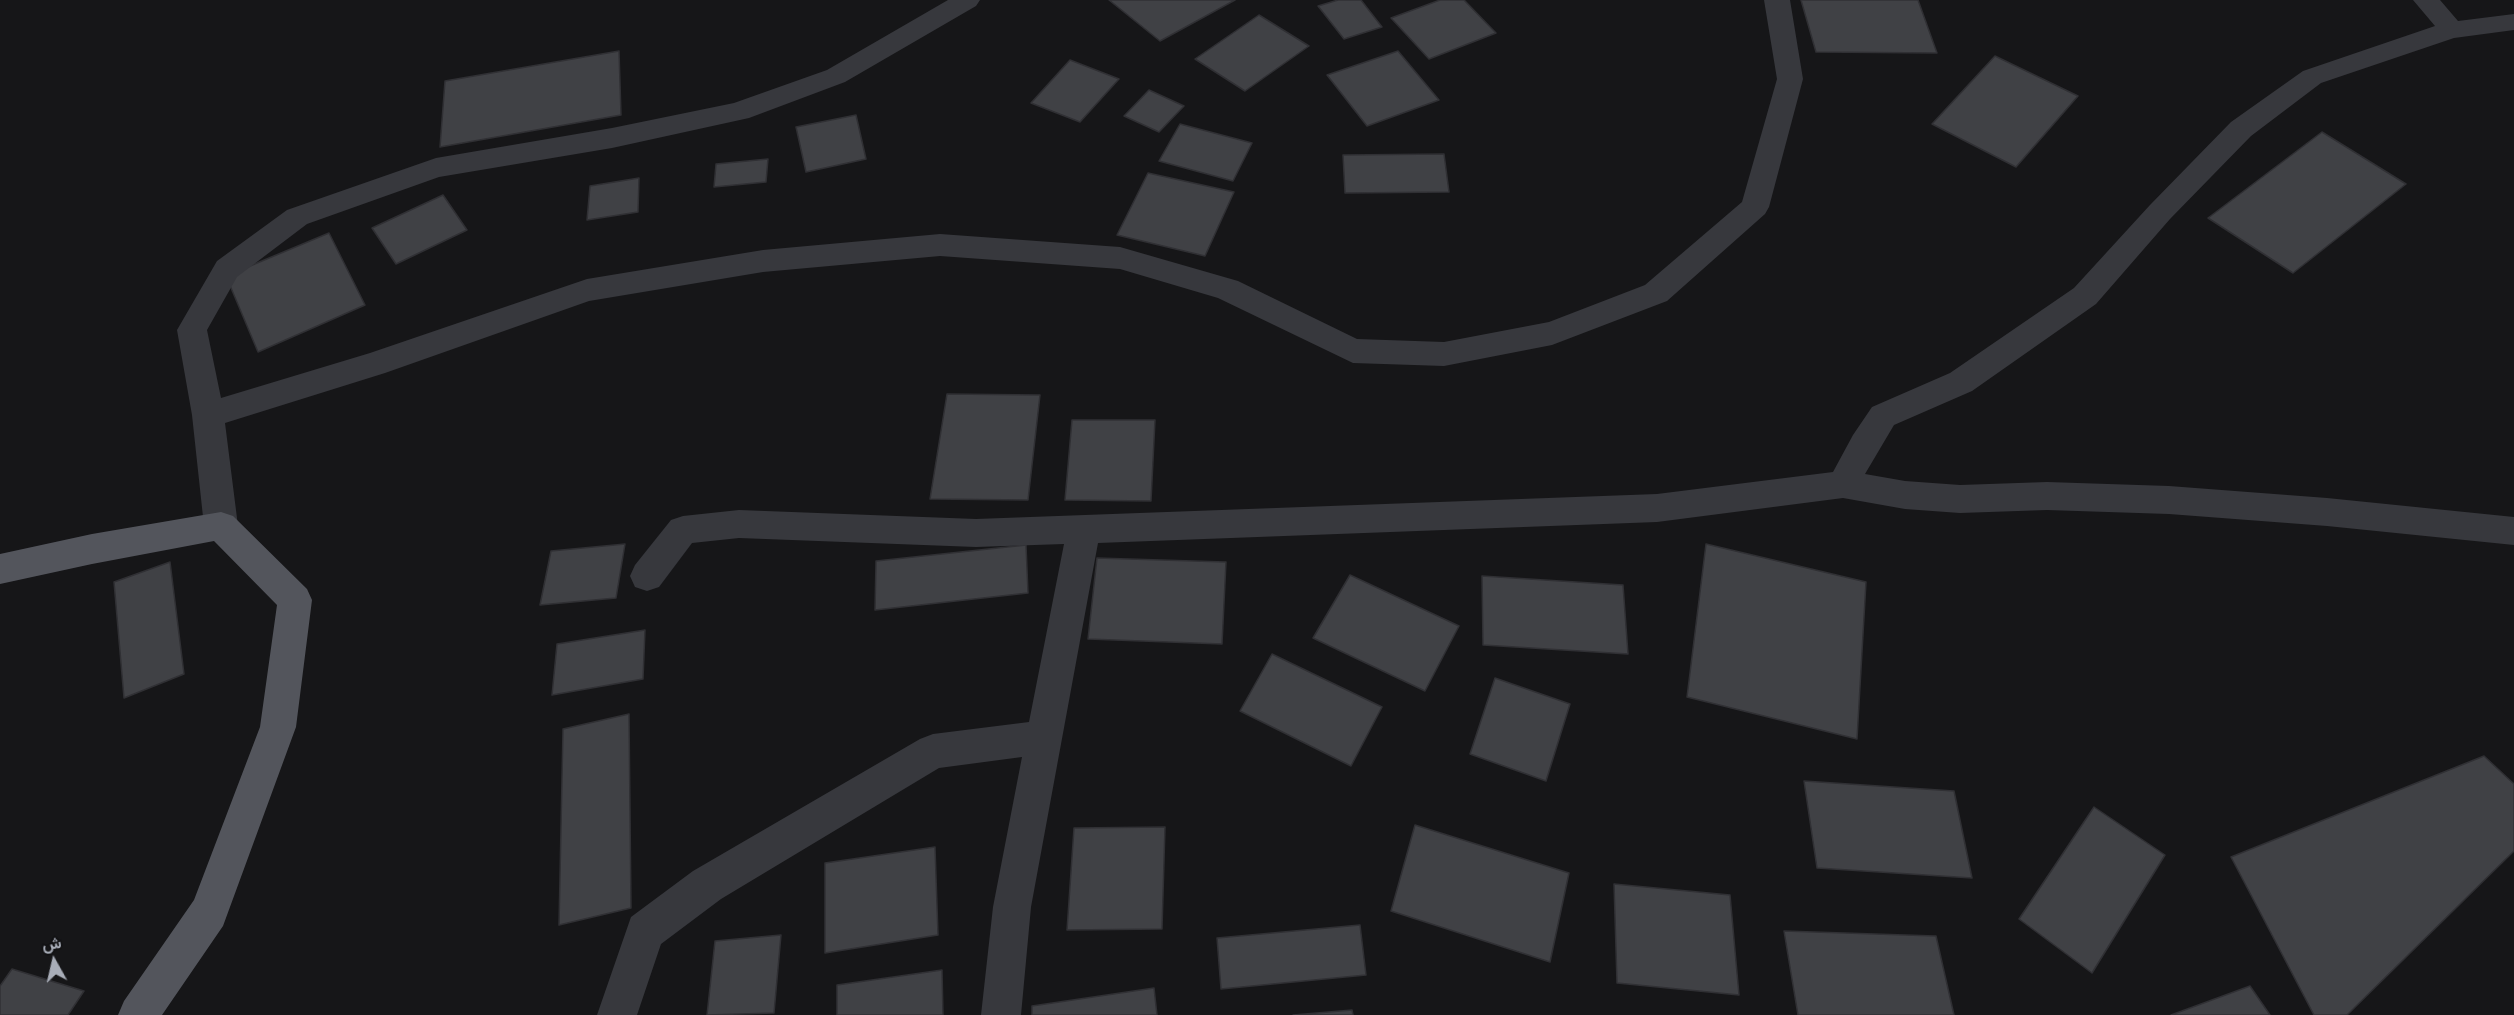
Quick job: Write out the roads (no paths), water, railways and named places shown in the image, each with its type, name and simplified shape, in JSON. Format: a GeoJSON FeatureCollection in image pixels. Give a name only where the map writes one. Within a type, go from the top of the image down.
{"type":"FeatureCollection","features":[{"type":"Feature","properties":{"kind":"main road"},"geometry":{"type":"LineString","coordinates":[[0,569],[92,549],[221,526],[295,600],[278,727],[209,912],[138,1015]]}},
{"type":"Feature","properties":{"kind":"street"},"geometry":{"type":"LineString","coordinates":[[221,526],[208,415],[192,330],[227,269],[297,217],[436,168],[612,138],[739,111],[836,76],[967,0]]}},
{"type":"Feature","properties":{"kind":"street"},"geometry":{"type":"LineString","coordinates":[[208,415],[374,364],[587,290],[763,261],[940,245],[1120,258],[1227,289],[1353,351],[1444,354],[1552,333],[1656,293],[1755,207],[1790,79],[1777,0]]}},
{"type":"Feature","properties":{"kind":"street"},"geometry":{"type":"LineString","coordinates":[[2426,0],[2452,30]]}},
{"type":"Feature","properties":{"kind":"street"},"geometry":{"type":"LineString","coordinates":[[1843,484],[1864,444],[1883,416],[1961,382],[2085,296],[2160,212],[2241,129],[2312,77],[2452,30],[2514,22]]}},
{"type":"Feature","properties":{"kind":"street"},"geometry":{"type":"LineString","coordinates":[[647,576],[683,530],[739,524],[976,532],[1084,529],[1657,508],[1843,484],[1905,495],[1960,499],[2047,496],[2169,500],[2327,512],[2514,531]]}},
{"type":"Feature","properties":{"kind":"street"},"geometry":{"type":"LineString","coordinates":[[1001,1015],[1012,908],[1084,529]]}},
{"type":"Feature","properties":{"kind":"street"},"geometry":{"type":"LineString","coordinates":[[617,1015],[645,931],[707,885],[933,751],[1045,737]]}}]}
